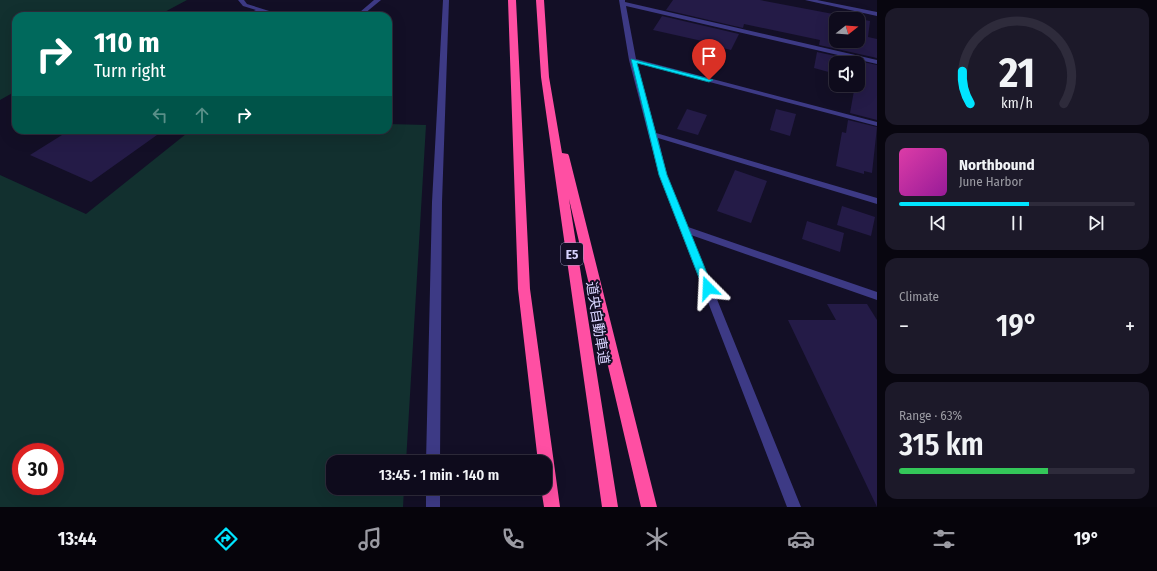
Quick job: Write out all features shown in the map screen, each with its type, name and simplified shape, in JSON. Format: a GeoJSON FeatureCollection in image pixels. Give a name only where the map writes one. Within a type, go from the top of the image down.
{"type":"FeatureCollection","features":[{"type":"Feature","properties":{"kind":"highway"},"geometry":{"type":"LineString","coordinates":[[512,0],[524,289],[552,507]]}},
{"type":"Feature","properties":{"kind":"highway","name":"道央自動車道"},"geometry":{"type":"LineString","coordinates":[[540,0],[545,78],[610,507]]}},
{"type":"Feature","properties":{"kind":"highway"},"geometry":{"type":"LineString","coordinates":[[545,78],[649,507]]}},
{"type":"Feature","properties":{"kind":"street"},"geometry":{"type":"LineString","coordinates":[[241,0],[245,5],[269,12]]}},
{"type":"Feature","properties":{"kind":"street"},"geometry":{"type":"LineString","coordinates":[[363,12],[378,0]]}},
{"type":"Feature","properties":{"kind":"street"},"geometry":{"type":"LineString","coordinates":[[433,455],[437,202],[446,0]]}},
{"type":"Feature","properties":{"kind":"street"},"geometry":{"type":"LineString","coordinates":[[808,0],[877,14]]}},
{"type":"Feature","properties":{"kind":"street"},"geometry":{"type":"LineString","coordinates":[[794,507],[663,175],[633,60],[622,2],[877,62]]}},
{"type":"Feature","properties":{"kind":"street"},"geometry":{"type":"LineString","coordinates":[[257,12],[263,10]]}},
{"type":"Feature","properties":{"kind":"street"},"geometry":{"type":"LineString","coordinates":[[633,60],[877,124]]}},
{"type":"Feature","properties":{"kind":"street"},"geometry":{"type":"LineString","coordinates":[[652,134],[877,201]]}},
{"type":"Feature","properties":{"kind":"street"},"geometry":{"type":"LineString","coordinates":[[685,230],[877,296]]}},
{"type":"Feature","properties":{"kind":"street"},"geometry":{"type":"LineString","coordinates":[[433,495],[433,507]]}},
{"type":"Feature","properties":{"kind":"green space"},"geometry":{"type":"Polygon","coordinates":[[[0,0],[187,0],[164,12],[12,12],[12,93],[0,100],[0,0]]]}},
{"type":"Feature","properties":{"kind":"green space"},"geometry":{"type":"Polygon","coordinates":[[[392,124],[426,125],[406,455],[326,455],[326,495],[404,495],[403,507],[0,507],[0,175],[86,214],[186,134],[392,134],[392,124]]]}},
{"type":"Feature","properties":{"kind":"building"},"geometry":{"type":"Polygon","coordinates":[[[673,0],[760,0],[829,13],[829,47],[819,45],[820,40],[744,24],[743,28],[666,10],[673,0]]]}},
{"type":"Feature","properties":{"kind":"building"},"geometry":{"type":"Polygon","coordinates":[[[662,16],[739,34],[731,50],[710,45],[711,43],[653,30],[662,16]]]}},
{"type":"Feature","properties":{"kind":"building"},"geometry":{"type":"Polygon","coordinates":[[[865,20],[870,21],[868,37],[877,39],[877,58],[832,48],[865,48],[865,20]]]}},
{"type":"Feature","properties":{"kind":"building"},"geometry":{"type":"Polygon","coordinates":[[[817,52],[835,56],[829,56],[829,72],[814,68],[817,52]]]}},
{"type":"Feature","properties":{"kind":"building"},"geometry":{"type":"Polygon","coordinates":[[[865,62],[877,65],[877,120],[850,113],[854,92],[865,92],[865,62]]]}},
{"type":"Feature","properties":{"kind":"building"},"geometry":{"type":"Polygon","coordinates":[[[687,109],[707,115],[698,135],[677,129],[687,109]]]}},
{"type":"Feature","properties":{"kind":"building"},"geometry":{"type":"Polygon","coordinates":[[[776,109],[796,114],[790,136],[770,130],[776,109]]]}},
{"type":"Feature","properties":{"kind":"building"},"geometry":{"type":"Polygon","coordinates":[[[848,120],[877,127],[872,173],[864,171],[864,174],[836,166],[842,132],[846,133],[848,120]]]}},
{"type":"Feature","properties":{"kind":"building"},"geometry":{"type":"Polygon","coordinates":[[[64,134],[158,134],[91,182],[30,155],[64,134]]]}},
{"type":"Feature","properties":{"kind":"building"},"geometry":{"type":"Polygon","coordinates":[[[735,170],[767,181],[751,223],[717,211],[735,170]]]}},
{"type":"Feature","properties":{"kind":"building"},"geometry":{"type":"Polygon","coordinates":[[[842,206],[875,217],[871,236],[837,225],[842,206]]]}},
{"type":"Feature","properties":{"kind":"building"},"geometry":{"type":"Polygon","coordinates":[[[807,221],[844,233],[840,252],[802,239],[807,221]]]}},
{"type":"Feature","properties":{"kind":"building"},"geometry":{"type":"Polygon","coordinates":[[[827,304],[867,304],[877,320],[877,507],[788,320],[836,320],[827,304]]]}},
{"type":"Feature","properties":{"kind":"route"},"geometry":{"type":"LineString","coordinates":[[708,288],[663,175],[633,60],[709,80]]}}]}
